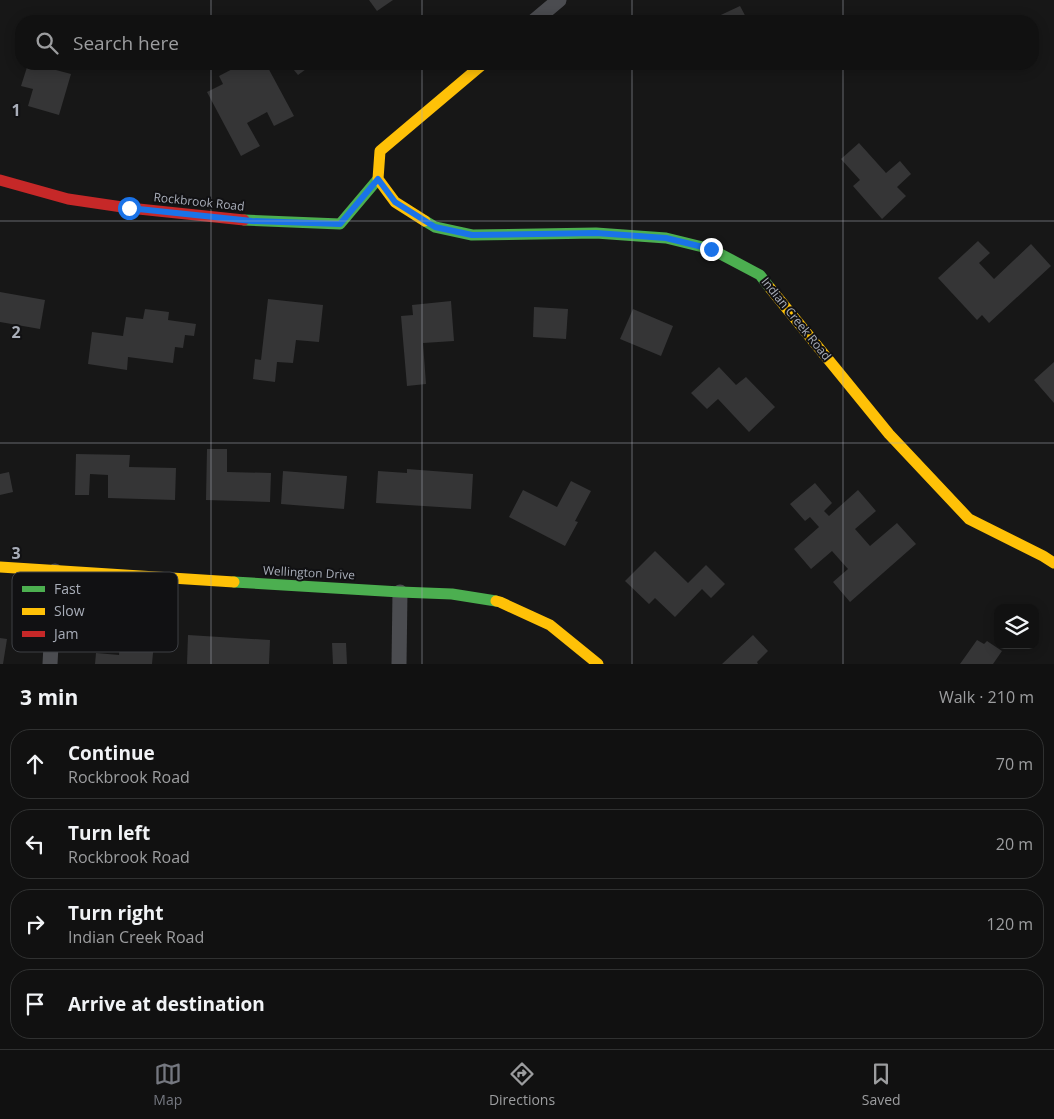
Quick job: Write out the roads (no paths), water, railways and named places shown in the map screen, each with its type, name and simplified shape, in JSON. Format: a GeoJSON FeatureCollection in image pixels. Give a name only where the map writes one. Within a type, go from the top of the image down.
{"type":"FeatureCollection","features":[{"type":"Feature","properties":{"kind":"street"},"geometry":{"type":"LineString","coordinates":[[541,15],[559,0]]}},
{"type":"Feature","properties":{"kind":"street"},"geometry":{"type":"LineString","coordinates":[[378,179],[380,151],[476,70]]}},
{"type":"Feature","properties":{"kind":"street","name":"Rockbrook Road"},"geometry":{"type":"LineString","coordinates":[[0,180],[68,199],[129,208],[252,221],[340,224],[378,179]]}},
{"type":"Feature","properties":{"kind":"street","name":"Indian Creek Road"},"geometry":{"type":"LineString","coordinates":[[378,179],[395,202],[435,227],[472,235],[596,233],[666,238],[711,249],[760,275],[890,434],[969,520],[1054,563]]}},
{"type":"Feature","properties":{"kind":"street","name":"Wellington Drive"},"geometry":{"type":"LineString","coordinates":[[0,567],[72,572]]}},
{"type":"Feature","properties":{"kind":"street","name":"Wellington Drive"},"geometry":{"type":"LineString","coordinates":[[178,578],[452,594],[500,602],[550,625],[598,664]]}},
{"type":"Feature","properties":{"kind":"street"},"geometry":{"type":"LineString","coordinates":[[398,664],[400,592]]}}]}
